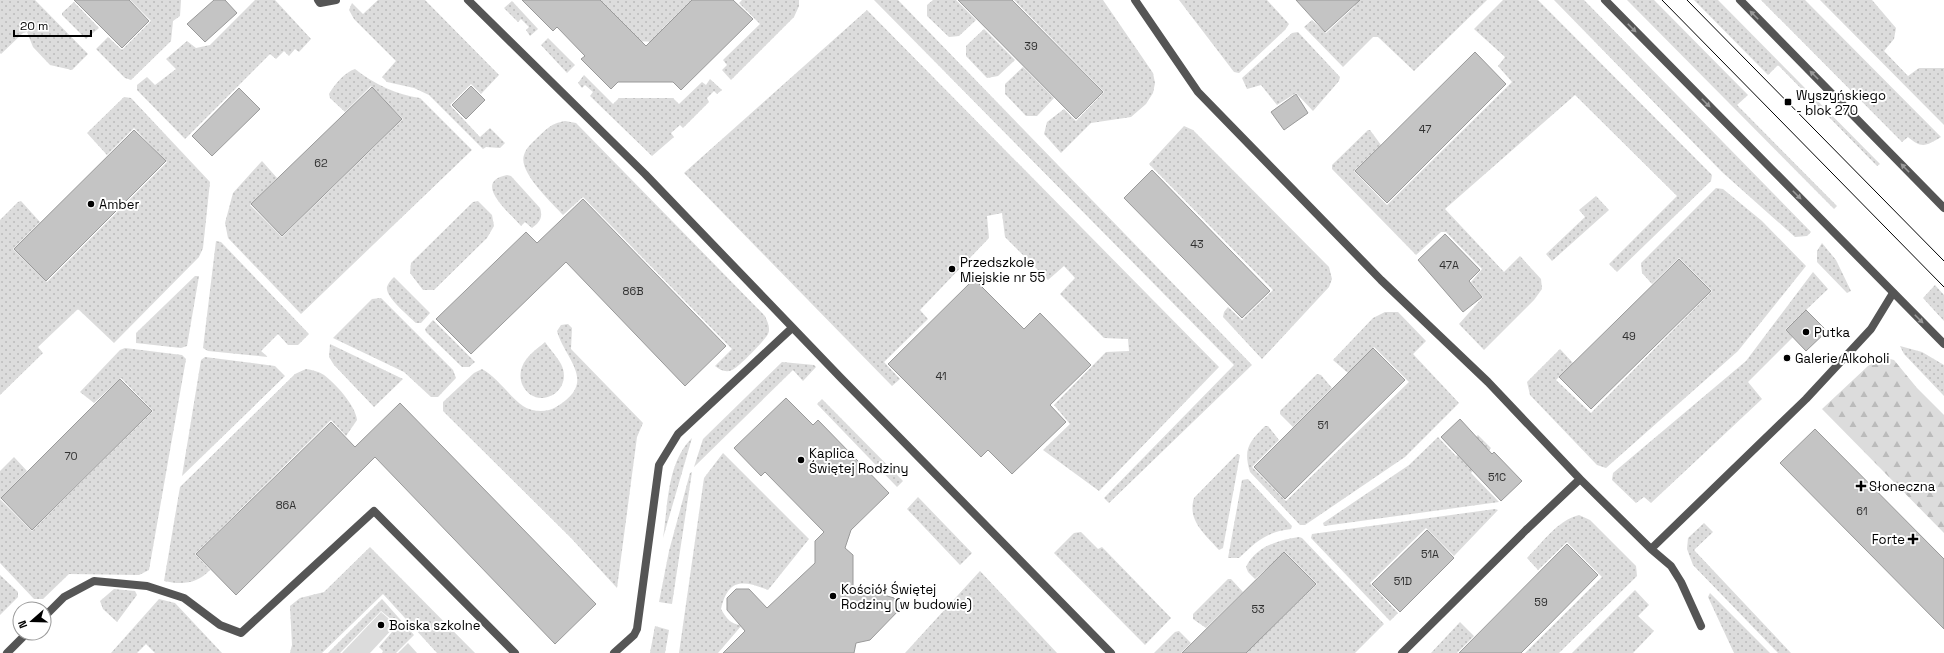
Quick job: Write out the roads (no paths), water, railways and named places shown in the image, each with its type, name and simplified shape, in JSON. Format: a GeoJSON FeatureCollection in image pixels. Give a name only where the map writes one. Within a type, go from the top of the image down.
{"type":"FeatureCollection","features":[{"type":"Feature","properties":{"kind":"street"},"geometry":{"type":"LineString","coordinates":[[318,0],[320,3],[336,0]]}},
{"type":"Feature","properties":{"kind":"street"},"geometry":{"type":"LineString","coordinates":[[468,0],[634,163],[792,328],[1111,653]]}},
{"type":"Feature","properties":{"kind":"street"},"geometry":{"type":"LineString","coordinates":[[1135,0],[1198,92],[1381,280],[1488,382],[1580,479],[1651,549],[1671,566],[1681,582],[1701,626]]}},
{"type":"Feature","properties":{"kind":"street"},"geometry":{"type":"LineString","coordinates":[[1605,0],[1944,344]]}},
{"type":"Feature","properties":{"kind":"street"},"geometry":{"type":"LineString","coordinates":[[1740,0],[1944,208]]}},
{"type":"Feature","properties":{"kind":"street"},"geometry":{"type":"LineString","coordinates":[[1651,549],[1816,389],[1871,329],[1893,293]]}},
{"type":"Feature","properties":{"kind":"street"},"geometry":{"type":"LineString","coordinates":[[614,653],[634,635],[637,629],[659,465],[678,434],[792,328]]}},
{"type":"Feature","properties":{"kind":"street"},"geometry":{"type":"LineString","coordinates":[[1402,653],[1526,530],[1580,479]]}},
{"type":"Feature","properties":{"kind":"street"},"geometry":{"type":"LineString","coordinates":[[52,608],[64,597],[94,581],[147,586],[184,598],[220,625],[241,633],[374,510],[515,653]]}},
{"type":"Feature","properties":{"kind":"street"},"geometry":{"type":"LineString","coordinates":[[7,653],[19,641]]}},
{"type":"Feature","properties":{"kind":"tram line"},"geometry":{"type":"LineString","coordinates":[[1662,0],[1944,287]]}},
{"type":"Feature","properties":{"kind":"tram line"},"geometry":{"type":"LineString","coordinates":[[1687,0],[1944,261]]}},
{"type":"Feature","properties":{"kind":"place","name":"Wyszyńskiego - blok 270"},"geometry":{"type":"Point","coordinates":[1788,102]}},
{"type":"Feature","properties":{"kind":"place","name":"Amber"},"geometry":{"type":"Point","coordinates":[91,204]}},
{"type":"Feature","properties":{"kind":"place","name":"Przedszkole Miejskie nr 55"},"geometry":{"type":"Point","coordinates":[952,269]}},
{"type":"Feature","properties":{"kind":"place","name":"Putka"},"geometry":{"type":"Point","coordinates":[1806,332]}},
{"type":"Feature","properties":{"kind":"place","name":"Galerie Alkoholi"},"geometry":{"type":"Point","coordinates":[1787,358]}},
{"type":"Feature","properties":{"kind":"place","name":"Kaplica Świętej Rodziny"},"geometry":{"type":"Point","coordinates":[801,460]}},
{"type":"Feature","properties":{"kind":"place","name":"Słoneczna"},"geometry":{"type":"Point","coordinates":[1861,486]}},
{"type":"Feature","properties":{"kind":"place","name":"Forte"},"geometry":{"type":"Point","coordinates":[1913,539]}},
{"type":"Feature","properties":{"kind":"place","name":"Kościół Świętej Rodziny (w budowie)"},"geometry":{"type":"Point","coordinates":[833,596]}},
{"type":"Feature","properties":{"kind":"place","name":"Boiska szkolne"},"geometry":{"type":"Point","coordinates":[381,625]}}]}
